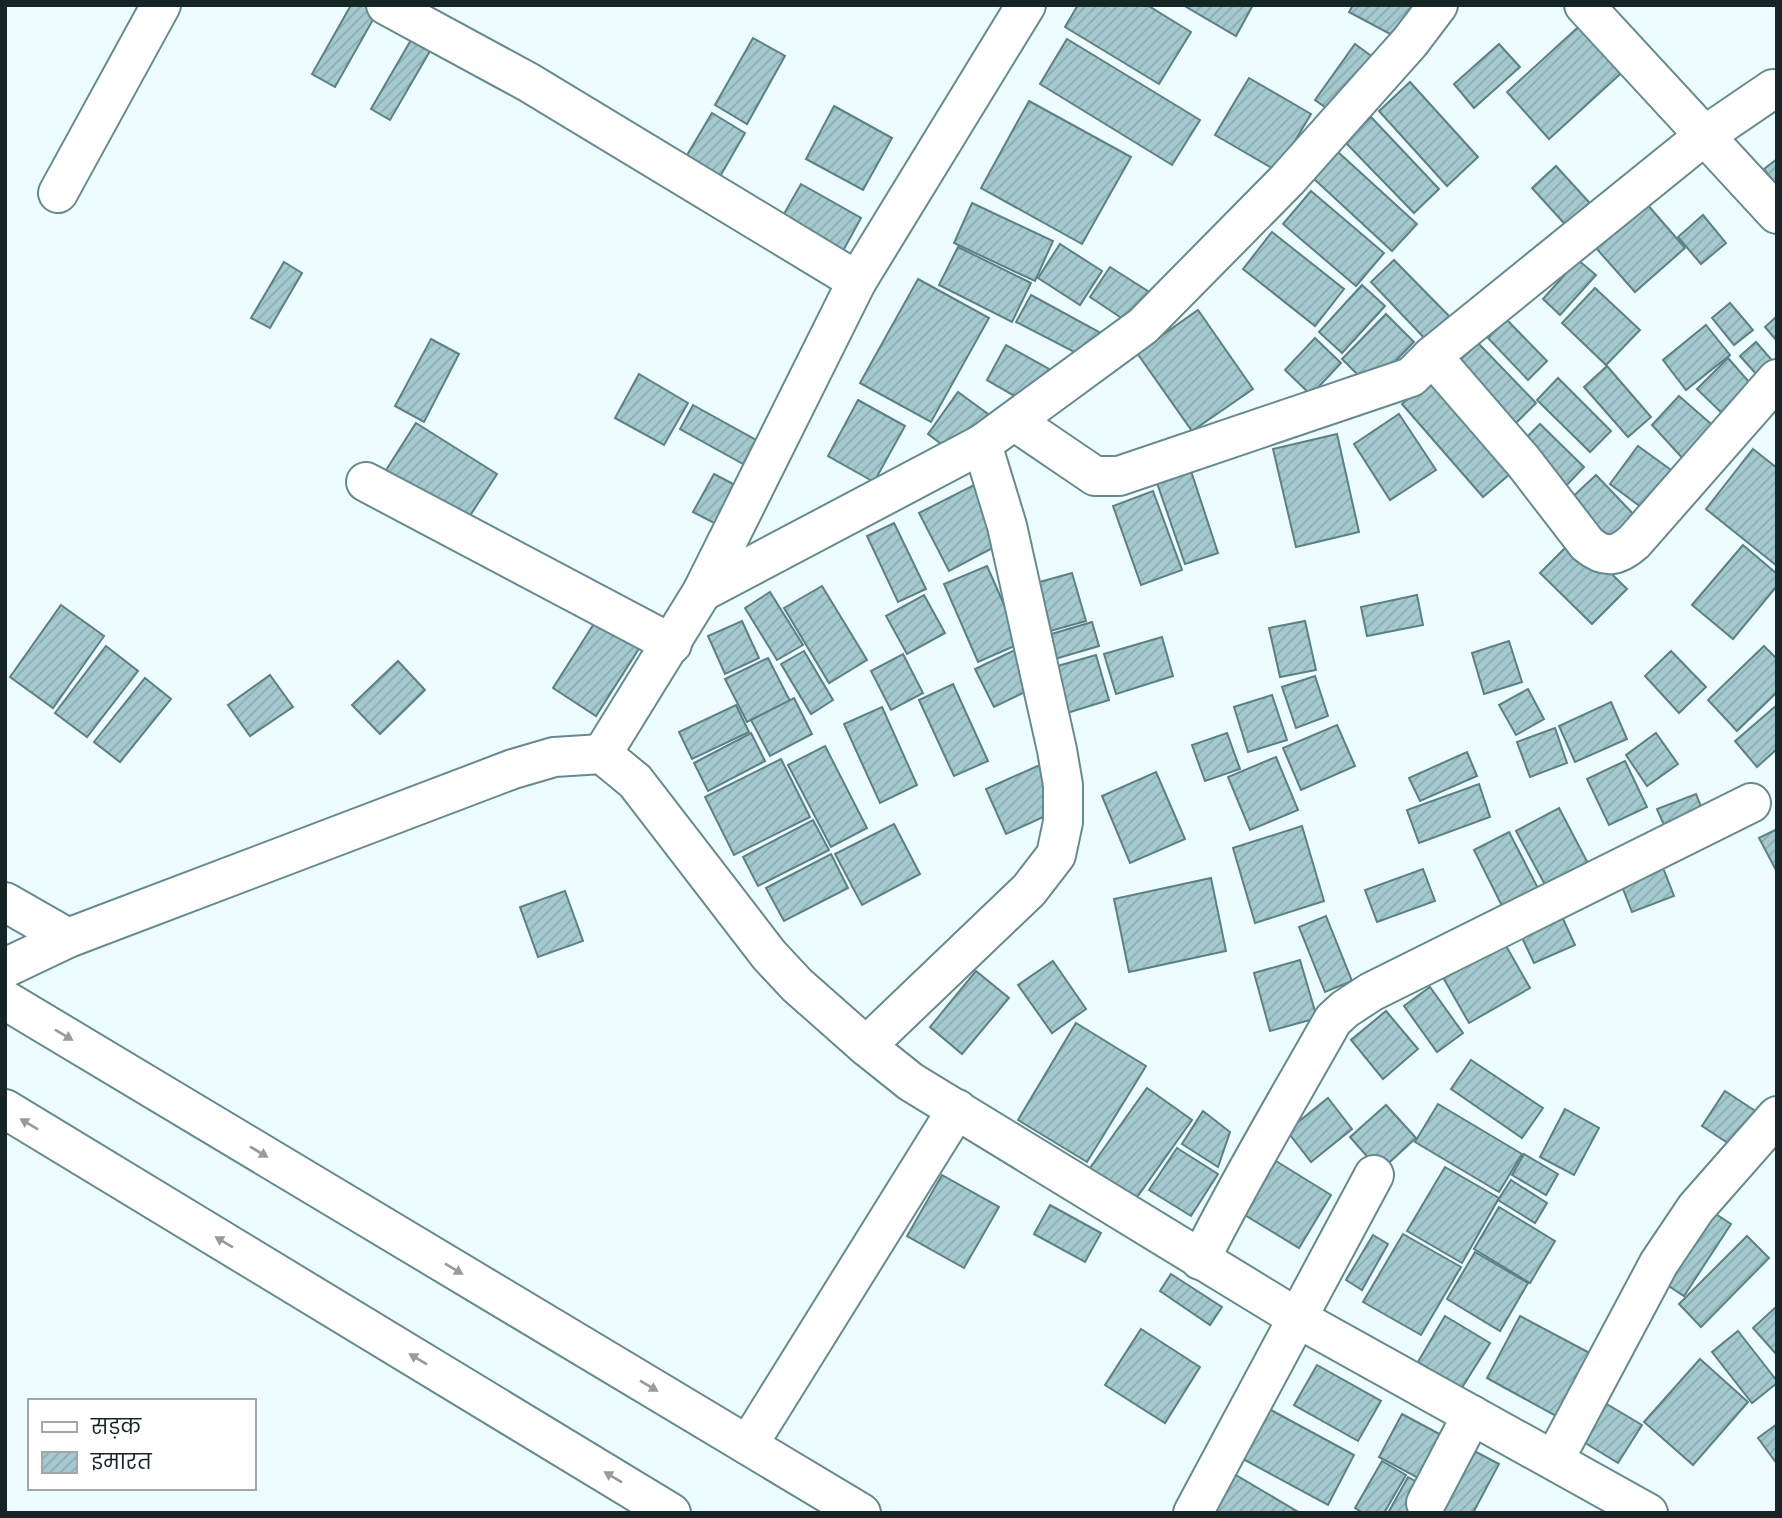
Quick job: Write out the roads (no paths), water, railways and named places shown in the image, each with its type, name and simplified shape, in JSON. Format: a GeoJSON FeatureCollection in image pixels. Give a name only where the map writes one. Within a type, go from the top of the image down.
{"type":"FeatureCollection","features":[{"type":"Feature","properties":{"kind":"street"},"geometry":{"type":"LineString","coordinates":[[58,193],[161,5]]}},
{"type":"Feature","properties":{"kind":"street"},"geometry":{"type":"LineString","coordinates":[[386,5],[528,82],[857,281]]}},
{"type":"Feature","properties":{"kind":"street"},"geometry":{"type":"LineString","coordinates":[[602,754],[702,592],[857,281],[1026,5]]}},
{"type":"Feature","properties":{"kind":"street"},"geometry":{"type":"LineString","coordinates":[[702,592],[982,444],[1143,327],[1287,180],[1410,42],[1438,5]]}},
{"type":"Feature","properties":{"kind":"street"},"geometry":{"type":"LineString","coordinates":[[1584,5],[1777,214]]}},
{"type":"Feature","properties":{"kind":"street"},"geometry":{"type":"LineString","coordinates":[[1014,421],[1095,476],[1119,475],[1411,377],[1432,356],[1704,136],[1773,89]]}},
{"type":"Feature","properties":{"kind":"street"},"geometry":{"type":"LineString","coordinates":[[1432,356],[1523,461],[1587,544],[1599,554],[1612,556],[1634,542],[1777,379]]}},
{"type":"Feature","properties":{"kind":"street"},"geometry":{"type":"LineString","coordinates":[[866,1046],[1029,890],[1056,855],[1063,822],[1063,785],[1054,737],[1007,526],[982,444]]}},
{"type":"Feature","properties":{"kind":"street"},"geometry":{"type":"LineString","coordinates":[[366,482],[672,644]]}},
{"type":"Feature","properties":{"kind":"street"},"geometry":{"type":"LineString","coordinates":[[5,968],[68,938],[513,769],[554,757],[602,754],[635,781],[769,955],[797,985],[911,1082],[1299,1319],[1648,1513]]}},
{"type":"Feature","properties":{"kind":"street"},"geometry":{"type":"LineString","coordinates":[[1200,1259],[1261,1143],[1333,1020],[1345,1009],[1371,992],[1751,803]]}},
{"type":"Feature","properties":{"kind":"street"},"geometry":{"type":"LineString","coordinates":[[5,902],[68,938]]}},
{"type":"Feature","properties":{"kind":"street"},"geometry":{"type":"LineString","coordinates":[[5,1000],[861,1513]]}},
{"type":"Feature","properties":{"kind":"street"},"geometry":{"type":"LineString","coordinates":[[5,1109],[671,1513]]}},
{"type":"Feature","properties":{"kind":"street"},"geometry":{"type":"LineString","coordinates":[[748,1445],[957,1109]]}},
{"type":"Feature","properties":{"kind":"street"},"geometry":{"type":"LineString","coordinates":[[1554,1460],[1659,1263],[1696,1208],[1777,1116]]}},
{"type":"Feature","properties":{"kind":"street"},"geometry":{"type":"LineString","coordinates":[[1194,1513],[1374,1175]]}},
{"type":"Feature","properties":{"kind":"street"},"geometry":{"type":"LineString","coordinates":[[1426,1503],[1472,1415]]}}]}
